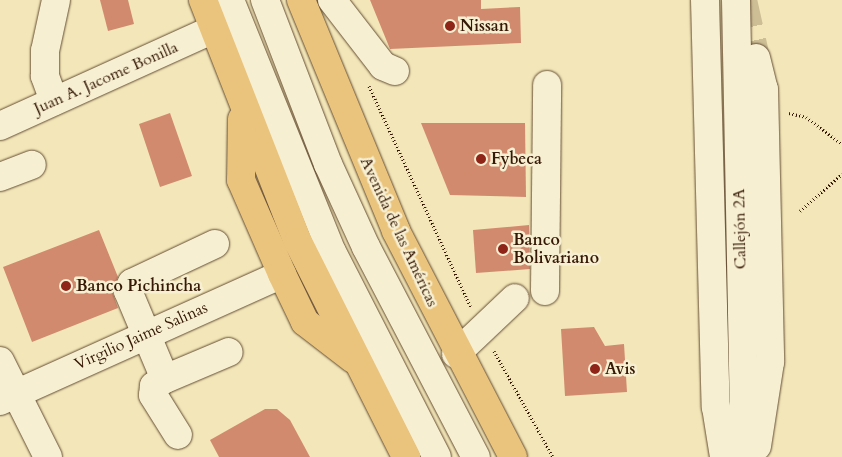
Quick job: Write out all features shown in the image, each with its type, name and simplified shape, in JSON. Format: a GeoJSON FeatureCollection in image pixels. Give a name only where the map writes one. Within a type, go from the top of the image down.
{"type":"FeatureCollection","features":[{"type":"Feature","properties":{"kind":"main road"},"geometry":{"type":"LineString","coordinates":[[203,0],[212,30],[242,108],[298,242],[406,457]]}},
{"type":"Feature","properties":{"kind":"main road","name":"Avenida de las Américas"},"geometry":{"type":"LineString","coordinates":[[301,0],[354,137],[456,354],[513,457]]}},
{"type":"Feature","properties":{"kind":"main road"},"geometry":{"type":"LineString","coordinates":[[242,108],[241,180],[282,274],[305,322],[357,362]]}},
{"type":"Feature","properties":{"kind":"street"},"geometry":{"type":"LineString","coordinates":[[54,101],[46,76],[44,50],[56,0]]}},
{"type":"Feature","properties":{"kind":"street"},"geometry":{"type":"LineString","coordinates":[[230,0],[332,252],[437,457]]}},
{"type":"Feature","properties":{"kind":"street"},"geometry":{"type":"LineString","coordinates":[[265,0],[328,164],[366,247],[476,457]]}},
{"type":"Feature","properties":{"kind":"street"},"geometry":{"type":"LineString","coordinates":[[332,0],[383,66],[395,72]]}},
{"type":"Feature","properties":{"kind":"street"},"geometry":{"type":"LineString","coordinates":[[705,0],[716,407],[724,457]]}},
{"type":"Feature","properties":{"kind":"street","name":"Callejón 2A"},"geometry":{"type":"LineString","coordinates":[[736,0],[745,457]]}},
{"type":"Feature","properties":{"kind":"street","name":"Juan A. Jacome Bonilla"},"geometry":{"type":"LineString","coordinates":[[0,126],[212,30]]}},
{"type":"Feature","properties":{"kind":"street"},"geometry":{"type":"LineString","coordinates":[[755,457],[770,362],[764,89],[756,58]]}},
{"type":"Feature","properties":{"kind":"street"},"geometry":{"type":"LineString","coordinates":[[545,292],[547,85]]}},
{"type":"Feature","properties":{"kind":"street"},"geometry":{"type":"LineString","coordinates":[[0,177],[32,165]]}},
{"type":"Feature","properties":{"kind":"street"},"geometry":{"type":"LineString","coordinates":[[165,378],[143,335],[128,287],[215,244]]}},
{"type":"Feature","properties":{"kind":"street","name":"Virgilio Jaime Salinas"},"geometry":{"type":"LineString","coordinates":[[7,396],[282,274]]}},
{"type":"Feature","properties":{"kind":"street"},"geometry":{"type":"LineString","coordinates":[[456,354],[481,327],[514,298]]}},
{"type":"Feature","properties":{"kind":"street"},"geometry":{"type":"LineString","coordinates":[[178,435],[153,395],[154,386],[165,378],[229,352]]}},
{"type":"Feature","properties":{"kind":"street"},"geometry":{"type":"LineString","coordinates":[[0,361],[7,396],[48,457]]}},
{"type":"Feature","properties":{"kind":"path"},"geometry":{"type":"LineString","coordinates":[[366,77],[424,213],[481,327],[553,457]]}},
{"type":"Feature","properties":{"kind":"path"},"geometry":{"type":"LineString","coordinates":[[789,113],[806,118],[842,144]]}},
{"type":"Feature","properties":{"kind":"path"},"geometry":{"type":"LineString","coordinates":[[800,211],[842,174]]}},
{"type":"Feature","properties":{"kind":"building"},"geometry":{"type":"Polygon","coordinates":[[[100,0],[128,0],[134,24],[108,31],[100,0]]]}},
{"type":"Feature","properties":{"kind":"building","name":"Nissan"},"geometry":{"type":"Polygon","coordinates":[[[370,0],[481,0],[481,9],[520,7],[521,43],[390,49],[370,0]]]}},
{"type":"Feature","properties":{"kind":"building"},"geometry":{"type":"Polygon","coordinates":[[[170,113],[192,176],[160,187],[139,124],[170,113]]]}},
{"type":"Feature","properties":{"kind":"building","name":"Fybeca"},"geometry":{"type":"Polygon","coordinates":[[[421,123],[525,123],[526,197],[450,195],[421,123]]]}},
{"type":"Feature","properties":{"kind":"building","name":"Banco Bolivariano"},"geometry":{"type":"Polygon","coordinates":[[[529,225],[530,269],[476,273],[473,230],[529,225]]]}},
{"type":"Feature","properties":{"kind":"building","name":"Banco Pichincha"},"geometry":{"type":"Polygon","coordinates":[[[99,230],[118,277],[112,291],[118,308],[32,342],[3,267],[99,230]]]}},
{"type":"Feature","properties":{"kind":"building","name":"Avis"},"geometry":{"type":"Polygon","coordinates":[[[594,327],[605,346],[624,344],[627,392],[565,396],[561,329],[594,327]]]}},
{"type":"Feature","properties":{"kind":"building"},"geometry":{"type":"Polygon","coordinates":[[[265,409],[277,409],[290,420],[310,457],[219,457],[210,440],[265,409]]]}},
{"type":"Feature","properties":{"kind":"tunnel"},"geometry":{"type":"LineString","coordinates":[[743,0],[756,58]]}},
{"type":"Feature","properties":{"kind":"place","name":"Nissan"},"geometry":{"type":"Point","coordinates":[450,26]}},
{"type":"Feature","properties":{"kind":"place","name":"Fybeca"},"geometry":{"type":"Point","coordinates":[481,159]}},
{"type":"Feature","properties":{"kind":"place","name":"Banco Bolivariano"},"geometry":{"type":"Point","coordinates":[503,249]}},
{"type":"Feature","properties":{"kind":"place","name":"Banco Pichincha"},"geometry":{"type":"Point","coordinates":[66,286]}},
{"type":"Feature","properties":{"kind":"place","name":"Avis"},"geometry":{"type":"Point","coordinates":[595,369]}}]}
